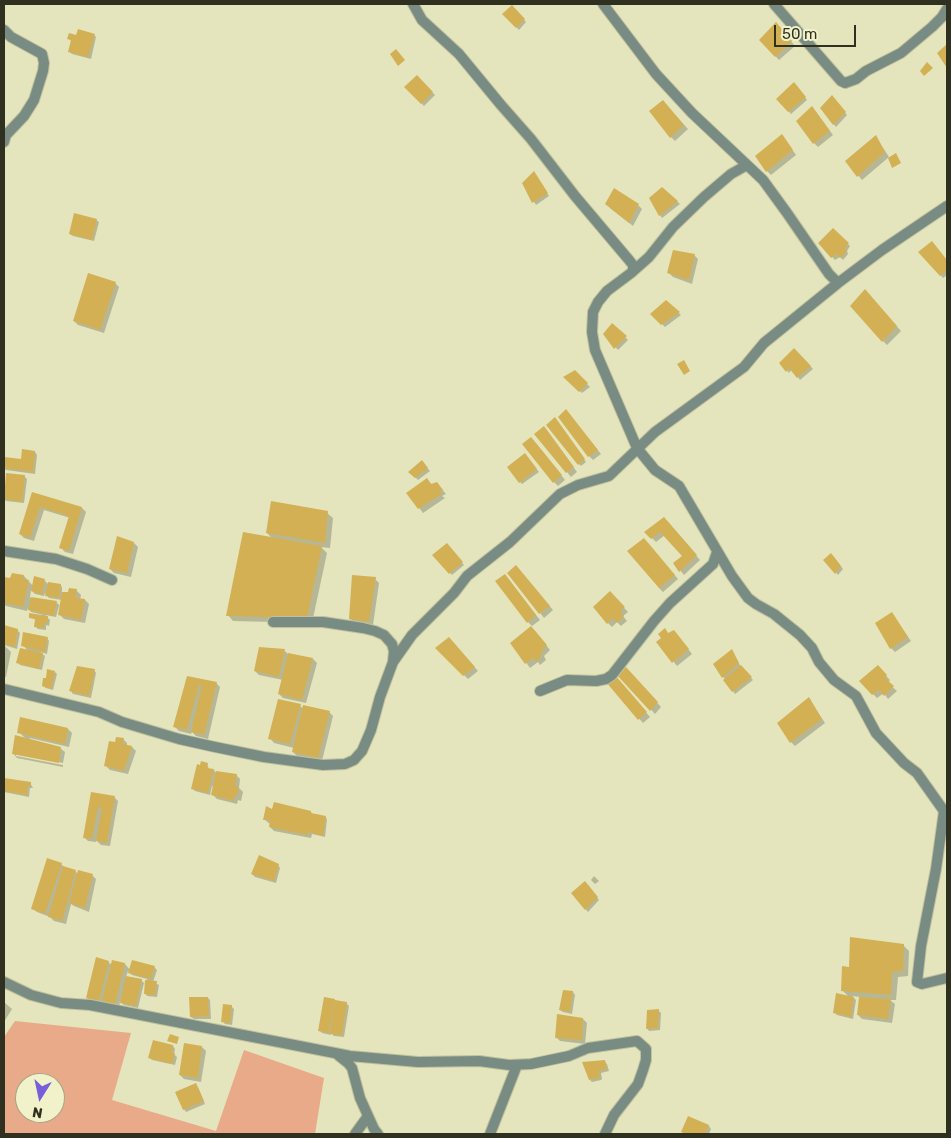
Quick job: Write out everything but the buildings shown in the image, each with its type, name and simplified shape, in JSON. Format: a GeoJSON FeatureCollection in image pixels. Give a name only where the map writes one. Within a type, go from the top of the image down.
{"type":"FeatureCollection","features":[{"type":"Feature","properties":{"kind":"street"},"geometry":{"type":"LineString","coordinates":[[413,4],[422,20],[459,54],[532,139],[586,210],[633,265],[633,270]]}},
{"type":"Feature","properties":{"kind":"street"},"geometry":{"type":"LineString","coordinates":[[603,4],[656,74],[692,113],[763,180],[829,274],[838,283]]}},
{"type":"Feature","properties":{"kind":"street"},"geometry":{"type":"LineString","coordinates":[[774,4],[841,81],[845,83],[856,79],[866,71],[901,53],[932,27],[942,17],[947,8]]}},
{"type":"Feature","properties":{"kind":"street"},"geometry":{"type":"LineString","coordinates":[[4,30],[11,37],[42,54],[44,63],[34,100],[24,116],[6,135],[4,142]]}},
{"type":"Feature","properties":{"kind":"street"},"geometry":{"type":"LineString","coordinates":[[747,165],[730,174],[704,197],[673,228],[649,257],[607,291],[593,312],[592,332],[594,350],[637,448],[655,470],[679,486],[732,576],[748,598],[774,614],[800,635],[812,648],[818,662],[834,680],[856,696],[876,733],[904,763],[917,773],[946,813],[916,982],[922,984],[947,978]]}},
{"type":"Feature","properties":{"kind":"street"},"geometry":{"type":"LineString","coordinates":[[393,662],[412,635],[454,593],[468,576],[510,542],[560,494],[578,485],[609,476],[637,448],[662,427],[744,367],[764,343],[838,283],[882,250],[947,206]]}},
{"type":"Feature","properties":{"kind":"street"},"geometry":{"type":"LineString","coordinates":[[4,551],[56,559],[87,569],[112,580]]}},
{"type":"Feature","properties":{"kind":"street"},"geometry":{"type":"LineString","coordinates":[[540,691],[567,680],[596,681],[606,679],[612,675],[670,603],[714,564],[718,552]]}},
{"type":"Feature","properties":{"kind":"street"},"geometry":{"type":"LineString","coordinates":[[4,689],[98,712],[122,722],[179,739],[264,757],[323,766],[336,766],[354,760],[362,751],[371,730],[380,697],[393,662],[394,652],[392,644],[384,635],[363,628],[324,622],[273,622]]}},
{"type":"Feature","properties":{"kind":"street"},"geometry":{"type":"LineString","coordinates":[[4,982],[31,995],[61,1003],[90,1006],[335,1053],[418,1062],[530,1064],[569,1056],[588,1048],[637,1041],[646,1049],[646,1060],[643,1070],[638,1084],[614,1115],[605,1134]]}},
{"type":"Feature","properties":{"kind":"street"},"geometry":{"type":"LineString","coordinates":[[335,1053],[343,1058],[352,1068],[360,1098],[378,1134]]}},
{"type":"Feature","properties":{"kind":"street"},"geometry":{"type":"LineString","coordinates":[[490,1134],[517,1065]]}},
{"type":"Feature","properties":{"kind":"street"},"geometry":{"type":"LineString","coordinates":[[355,1134],[368,1116]]}},
{"type":"Feature","properties":{"kind":"shaded area"},"geometry":{"type":"Polygon","coordinates":[[[15,1021],[131,1033],[112,1100],[216,1131],[244,1050],[324,1078],[315,1134],[4,1134],[4,1037],[15,1021]]]}}]}
